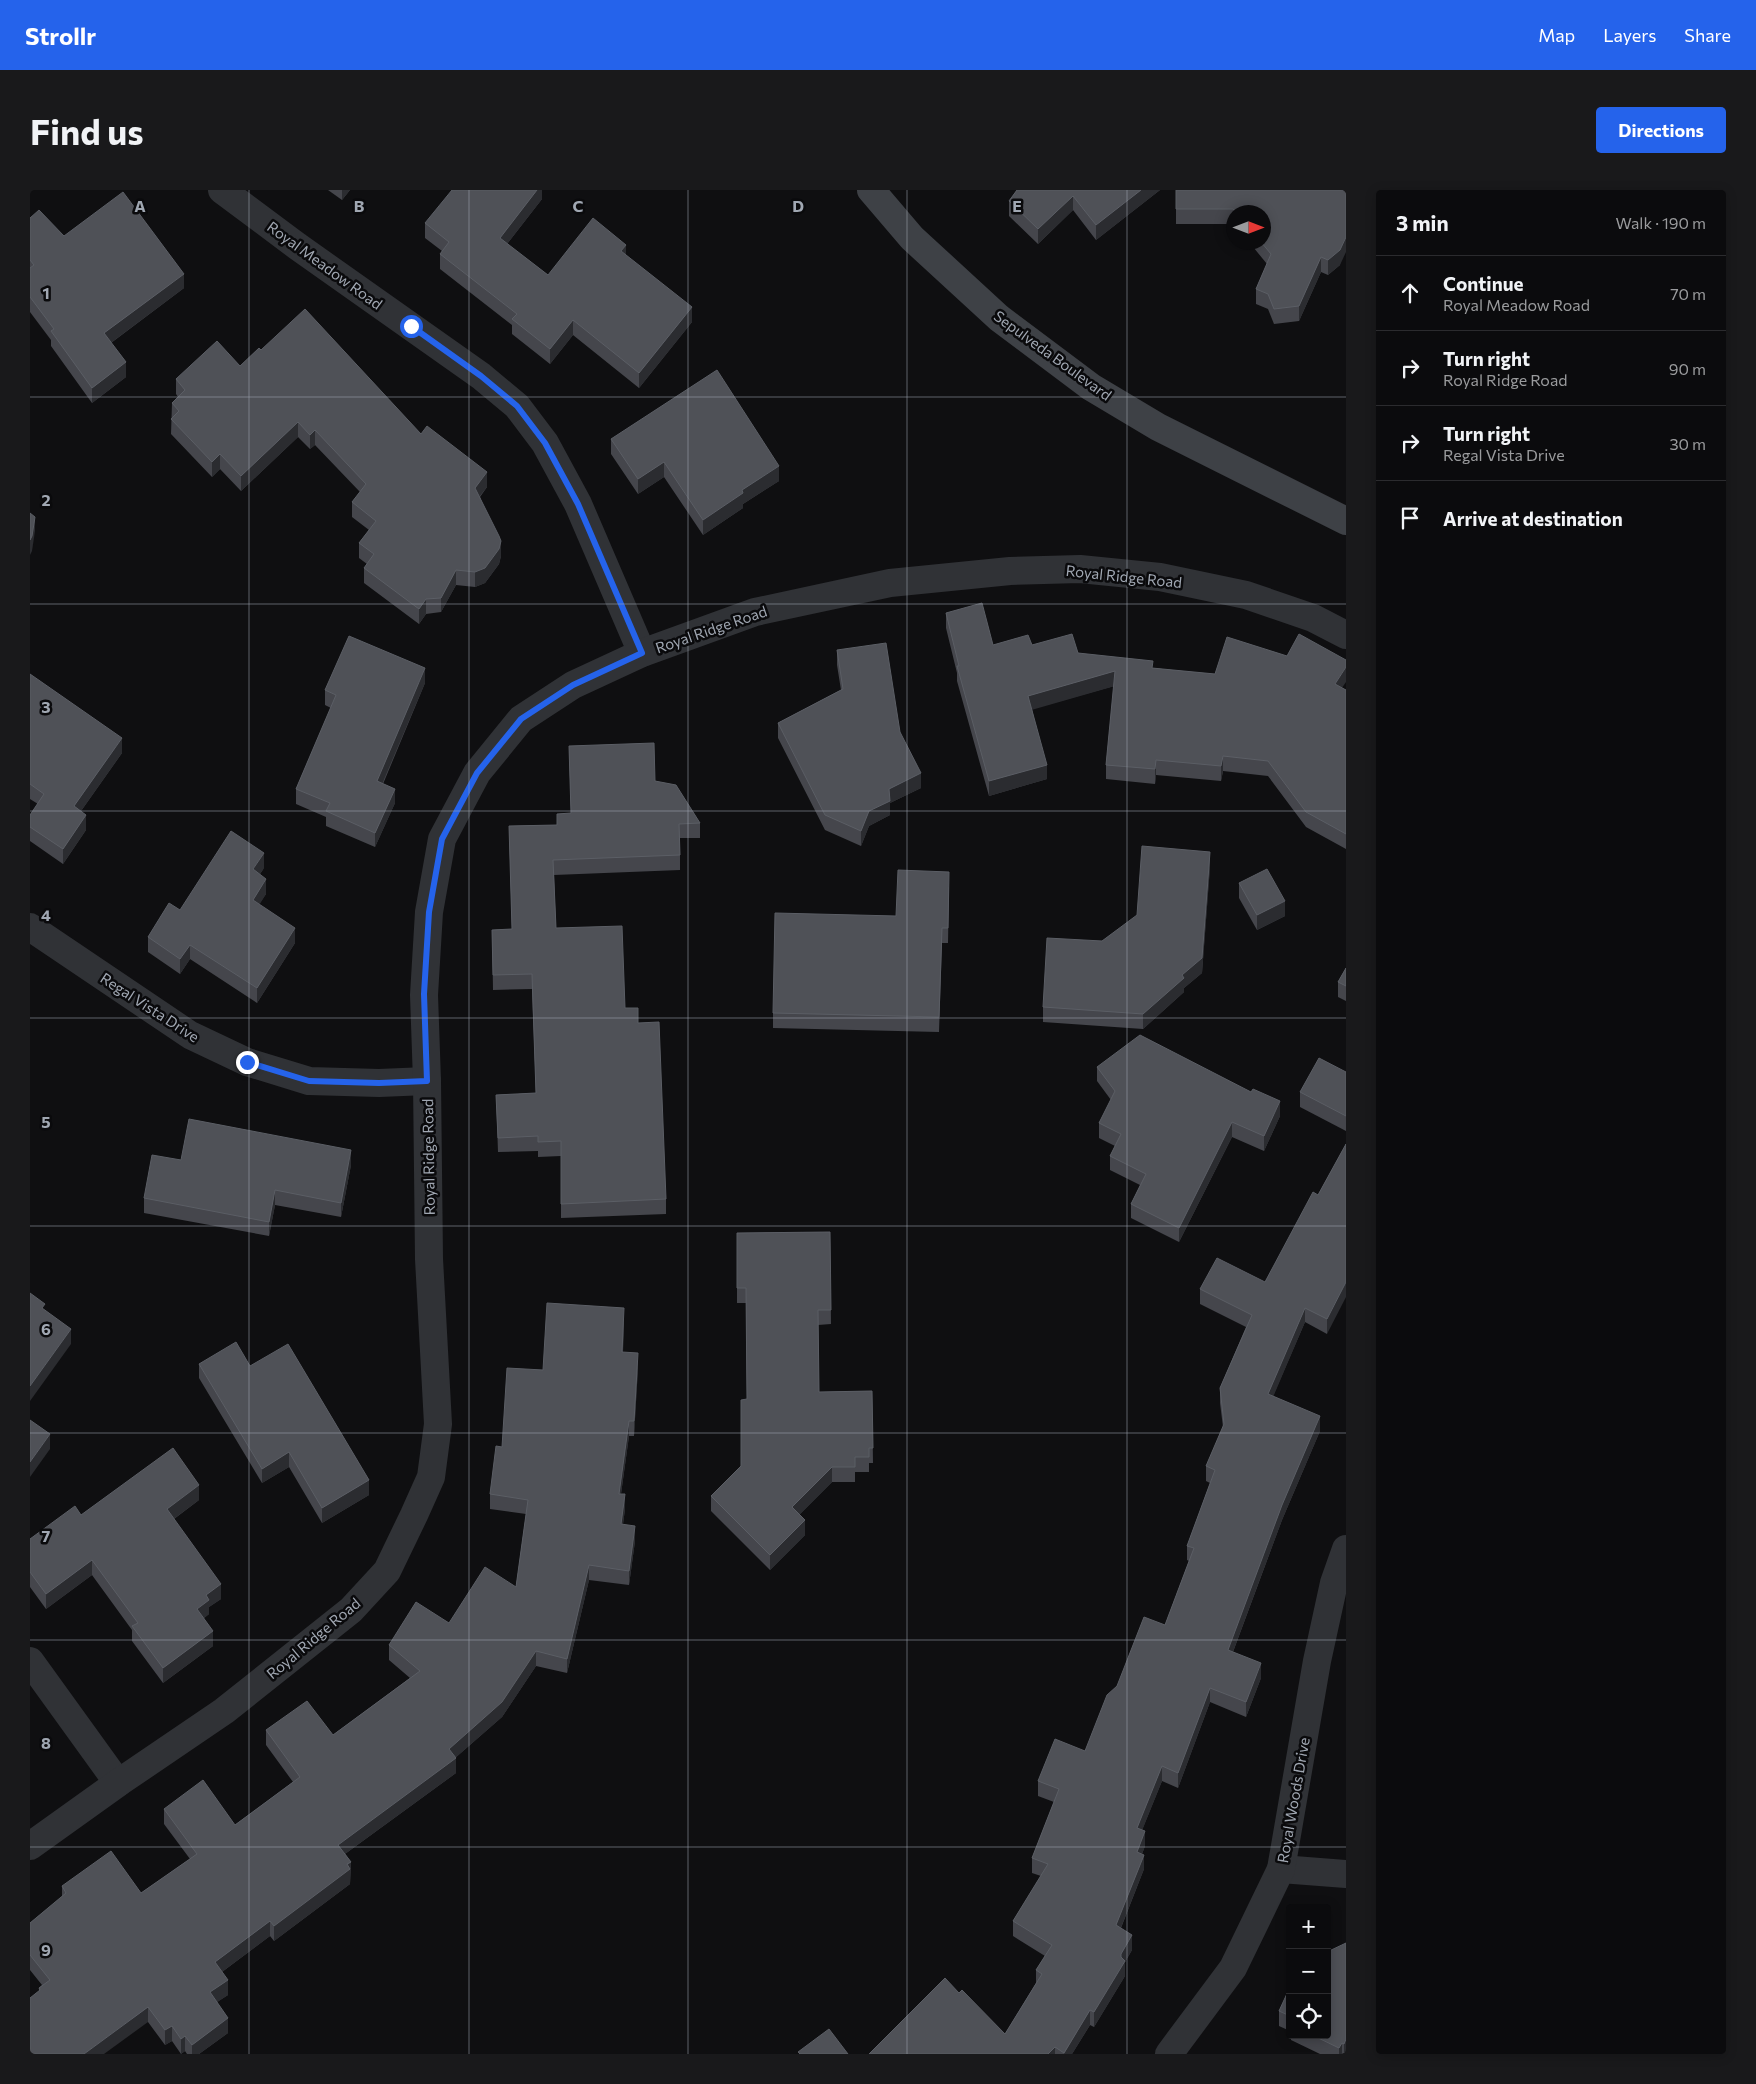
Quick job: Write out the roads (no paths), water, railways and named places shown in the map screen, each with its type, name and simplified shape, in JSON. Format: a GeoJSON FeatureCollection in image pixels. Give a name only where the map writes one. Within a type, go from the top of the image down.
{"type":"FeatureCollection","features":[{"type":"Feature","properties":{"kind":"main road","name":"Sepulveda Boulevard"},"geometry":{"type":"LineString","coordinates":[[871,190],[912,238],[1000,318],[1091,387],[1158,426],[1346,521]]}},
{"type":"Feature","properties":{"kind":"street","name":"Royal Meadow Road"},"geometry":{"type":"LineString","coordinates":[[222,190],[297,246],[481,376],[517,406],[545,443],[578,504],[642,653]]}},
{"type":"Feature","properties":{"kind":"street","name":"Royal Ridge Road"},"geometry":{"type":"LineString","coordinates":[[30,1846],[224,1710],[351,1610],[387,1571],[431,1477],[438,1424],[429,1259],[424,994],[429,912],[442,839],[477,773],[521,719],[573,685],[642,653],[755,612],[890,583],[1010,571],[1080,568],[1160,577],[1246,595],[1313,618],[1346,635]]}},
{"type":"Feature","properties":{"kind":"street","name":"Regal Vista Drive"},"geometry":{"type":"LineString","coordinates":[[30,927],[190,1035],[247,1062],[309,1081],[379,1083],[427,1081]]}},
{"type":"Feature","properties":{"kind":"street","name":"Royal Woods Drive"},"geometry":{"type":"LineString","coordinates":[[1169,2054],[1233,1968],[1281,1870],[1317,1661],[1334,1583],[1346,1549]]}},
{"type":"Feature","properties":{"kind":"street"},"geometry":{"type":"LineString","coordinates":[[30,1661],[118,1783]]}},
{"type":"Feature","properties":{"kind":"street"},"geometry":{"type":"LineString","coordinates":[[1281,1870],[1346,1874]]}}]}
